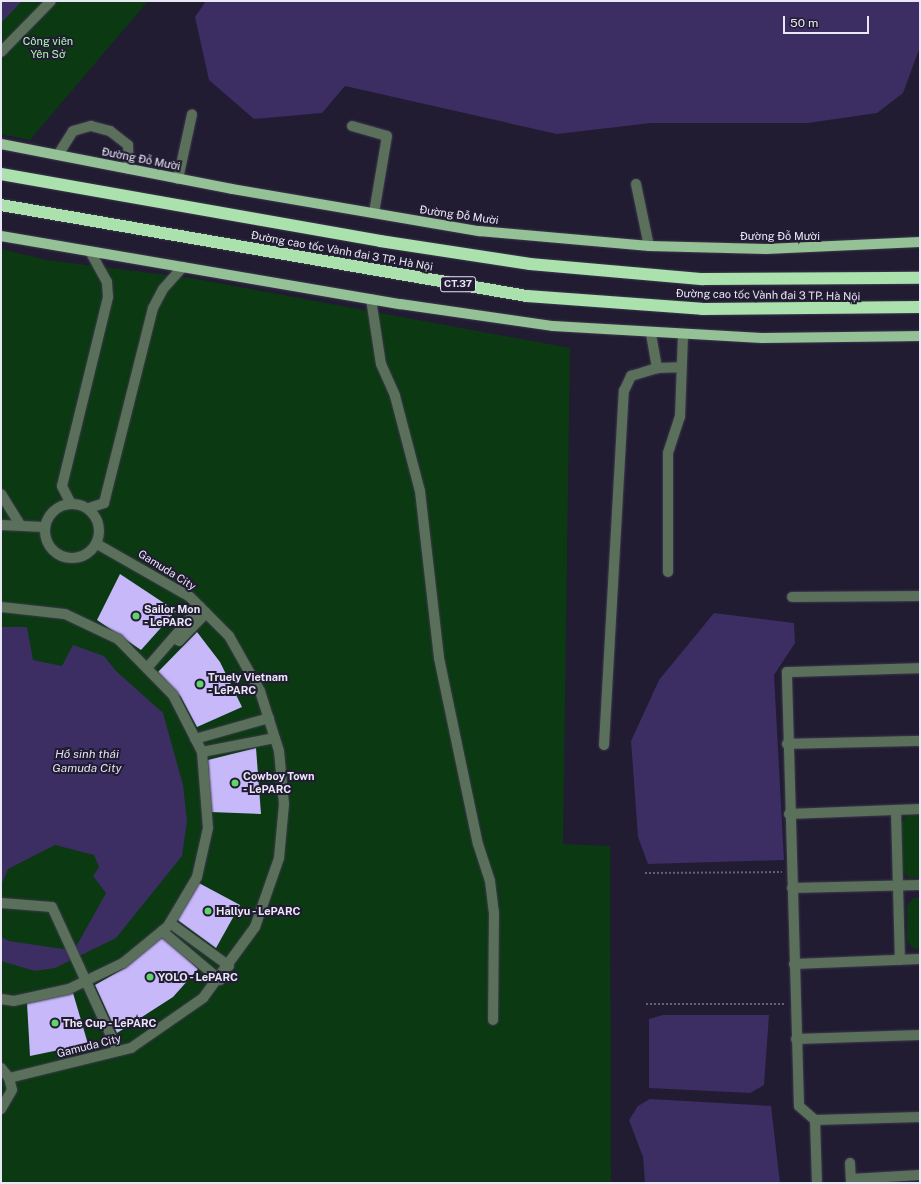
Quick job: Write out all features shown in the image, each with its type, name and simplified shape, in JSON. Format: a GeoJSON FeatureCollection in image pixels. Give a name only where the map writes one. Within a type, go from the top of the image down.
{"type":"FeatureCollection","features":[{"type":"Feature","properties":{"kind":"highway","name":"Đường cao tốc Vành đai 3 TP. Hà Nội"},"geometry":{"type":"LineString","coordinates":[[1,174],[380,241],[530,264],[703,279],[920,278]]}},
{"type":"Feature","properties":{"kind":"highway","name":"Đường cao tốc Vành đai 3 TP. Hà Nội"},"geometry":{"type":"LineString","coordinates":[[1,205],[527,296],[702,310],[920,307]]}},
{"type":"Feature","properties":{"kind":"main road","name":"Đường Đỗ Mười"},"geometry":{"type":"LineString","coordinates":[[1,144],[178,179],[479,231],[649,246],[766,249],[920,242]]}},
{"type":"Feature","properties":{"kind":"main road"},"geometry":{"type":"LineString","coordinates":[[1,236],[372,299],[553,326],[651,334],[683,335],[920,336]]}},
{"type":"Feature","properties":{"kind":"street"},"geometry":{"type":"LineString","coordinates":[[1,52],[51,1]]}},
{"type":"Feature","properties":{"kind":"street"},"geometry":{"type":"LineString","coordinates":[[178,179],[192,114]]}},
{"type":"Feature","properties":{"kind":"street"},"geometry":{"type":"LineString","coordinates":[[58,155],[72,131],[91,126],[110,131],[128,144],[129,169]]}},
{"type":"Feature","properties":{"kind":"street"},"geometry":{"type":"LineString","coordinates":[[352,126],[387,136],[374,213]]}},
{"type":"Feature","properties":{"kind":"street"},"geometry":{"type":"LineString","coordinates":[[636,184],[649,246]]}},
{"type":"Feature","properties":{"kind":"street"},"geometry":{"type":"LineString","coordinates":[[70,502],[62,486],[108,296],[107,282],[90,251]]}},
{"type":"Feature","properties":{"kind":"street"},"geometry":{"type":"LineString","coordinates":[[89,508],[100,524],[97,544],[83,557],[63,558],[48,546],[43,527],[52,510],[70,502],[89,508],[104,503],[154,308],[164,289],[183,267]]}},
{"type":"Feature","properties":{"kind":"street"},"geometry":{"type":"LineString","coordinates":[[372,299],[381,364],[395,396],[420,491],[438,658],[478,844],[490,881],[494,912],[493,1020]]}},
{"type":"Feature","properties":{"kind":"street"},"geometry":{"type":"LineString","coordinates":[[651,334],[656,368]]}},
{"type":"Feature","properties":{"kind":"street"},"geometry":{"type":"LineString","coordinates":[[668,572],[668,453],[680,417],[683,335]]}},
{"type":"Feature","properties":{"kind":"street"},"geometry":{"type":"LineString","coordinates":[[604,745],[624,392],[631,376],[656,368],[681,367]]}},
{"type":"Feature","properties":{"kind":"street"},"geometry":{"type":"LineString","coordinates":[[1,494],[20,525]]}},
{"type":"Feature","properties":{"kind":"street"},"geometry":{"type":"LineString","coordinates":[[1,525],[43,527]]}},
{"type":"Feature","properties":{"kind":"street","name":"Gamuda City"},"geometry":{"type":"LineString","coordinates":[[9,1078],[131,1048],[168,1026],[220,980],[255,927],[279,858],[284,804],[275,738],[260,691],[229,636],[203,610],[147,569],[97,544]]}},
{"type":"Feature","properties":{"kind":"street"},"geometry":{"type":"LineString","coordinates":[[792,597],[920,596]]}},
{"type":"Feature","properties":{"kind":"street"},"geometry":{"type":"LineString","coordinates":[[1,607],[65,614],[118,639],[173,695],[202,752],[208,828],[196,877],[170,923],[162,931],[123,963],[70,989],[14,1001],[1,999]]}},
{"type":"Feature","properties":{"kind":"street"},"geometry":{"type":"LineString","coordinates":[[149,670],[203,610]]}},
{"type":"Feature","properties":{"kind":"street"},"geometry":{"type":"LineString","coordinates":[[920,668],[787,672],[787,744],[799,1106],[815,1120],[920,1117]]}},
{"type":"Feature","properties":{"kind":"street"},"geometry":{"type":"LineString","coordinates":[[195,739],[269,718]]}},
{"type":"Feature","properties":{"kind":"street"},"geometry":{"type":"LineString","coordinates":[[202,752],[275,738]]}},
{"type":"Feature","properties":{"kind":"street"},"geometry":{"type":"LineString","coordinates":[[787,744],[920,741]]}},
{"type":"Feature","properties":{"kind":"street"},"geometry":{"type":"LineString","coordinates":[[896,810],[900,960]]}},
{"type":"Feature","properties":{"kind":"street"},"geometry":{"type":"LineString","coordinates":[[789,814],[920,810]]}},
{"type":"Feature","properties":{"kind":"street"},"geometry":{"type":"LineString","coordinates":[[792,888],[920,885]]}},
{"type":"Feature","properties":{"kind":"street"},"geometry":{"type":"LineString","coordinates":[[4,904],[52,907],[87,980],[118,1052]]}},
{"type":"Feature","properties":{"kind":"street"},"geometry":{"type":"LineString","coordinates":[[170,923],[229,966]]}},
{"type":"Feature","properties":{"kind":"street"},"geometry":{"type":"LineString","coordinates":[[162,931],[220,980]]}},
{"type":"Feature","properties":{"kind":"street"},"geometry":{"type":"LineString","coordinates":[[794,964],[920,959]]}},
{"type":"Feature","properties":{"kind":"street"},"geometry":{"type":"LineString","coordinates":[[796,1040],[920,1035]]}},
{"type":"Feature","properties":{"kind":"street"},"geometry":{"type":"LineString","coordinates":[[1,1068],[9,1078],[11,1096],[1,1109]]}},
{"type":"Feature","properties":{"kind":"street"},"geometry":{"type":"LineString","coordinates":[[815,1120],[816,1183]]}},
{"type":"Feature","properties":{"kind":"street"},"geometry":{"type":"LineString","coordinates":[[850,1163],[851,1181],[920,1175]]}},
{"type":"Feature","properties":{"kind":"path"},"geometry":{"type":"LineString","coordinates":[[645,873],[791,872]]}},
{"type":"Feature","properties":{"kind":"path"},"geometry":{"type":"LineString","coordinates":[[646,1004],[795,1004]]}},
{"type":"Feature","properties":{"kind":"green space","name":"Công viên Yên Sở"},"geometry":{"type":"Polygon","coordinates":[[[1,1],[148,1],[30,140],[1,134],[1,1]]]}},
{"type":"Feature","properties":{"kind":"green space"},"geometry":{"type":"Polygon","coordinates":[[[1,249],[47,260],[191,278],[570,348],[563,844],[610,846],[611,1183],[1,1183],[1,249]]]}},
{"type":"Feature","properties":{"kind":"green space"},"geometry":{"type":"Polygon","coordinates":[[[920,813],[920,878],[909,878],[902,871],[901,823],[908,814],[920,813]]]}},
{"type":"Feature","properties":{"kind":"green space"},"geometry":{"type":"Polygon","coordinates":[[[913,898],[920,898],[920,948],[914,949],[907,941],[907,906],[913,898]]]}},
{"type":"Feature","properties":{"kind":"water"},"geometry":{"type":"Polygon","coordinates":[[[1,1],[22,1],[1,23],[1,1]]]}},
{"type":"Feature","properties":{"kind":"water"},"geometry":{"type":"Polygon","coordinates":[[[206,1],[920,1],[920,47],[903,93],[877,113],[808,123],[651,123],[557,134],[345,86],[322,113],[254,119],[209,80],[195,17],[206,1]]]}},
{"type":"Feature","properties":{"kind":"water"},"geometry":{"type":"Polygon","coordinates":[[[714,613],[794,623],[795,643],[774,675],[784,860],[648,864],[638,837],[631,741],[659,680],[714,613]]]}},
{"type":"Feature","properties":{"kind":"water","name":"Hồ sinh thái Gamuda City"},"geometry":{"type":"Polygon","coordinates":[[[1,627],[27,627],[33,660],[62,666],[73,645],[104,656],[116,671],[163,713],[183,785],[187,821],[182,856],[116,938],[55,968],[35,971],[1,961],[1,937],[9,941],[63,949],[77,945],[106,893],[93,876],[99,867],[94,855],[55,845],[8,869],[1,886],[1,627]]]}},
{"type":"Feature","properties":{"kind":"water"},"geometry":{"type":"Polygon","coordinates":[[[663,1015],[769,1015],[764,1085],[750,1093],[649,1088],[649,1019],[663,1015]]]}},
{"type":"Feature","properties":{"kind":"water"},"geometry":{"type":"Polygon","coordinates":[[[650,1099],[771,1106],[780,1183],[645,1183],[643,1157],[629,1120],[638,1106],[650,1099]]]}},
{"type":"Feature","properties":{"kind":"building","name":"Sailor Mon - LePARC"},"geometry":{"type":"Polygon","coordinates":[[[120,574],[176,611],[141,650],[97,620],[120,574]]]}},
{"type":"Feature","properties":{"kind":"building","name":"Truely Vietnam - LePARC"},"geometry":{"type":"Polygon","coordinates":[[[197,632],[220,662],[242,707],[197,727],[181,697],[158,672],[197,632]]]}},
{"type":"Feature","properties":{"kind":"building","name":"Cowboy Town - LePARC"},"geometry":{"type":"Polygon","coordinates":[[[256,748],[261,814],[210,812],[208,760],[256,748]]]}},
{"type":"Feature","properties":{"kind":"building","name":"Hallyu - LePARC"},"geometry":{"type":"Polygon","coordinates":[[[197,882],[240,905],[216,948],[175,918],[197,882]]]}},
{"type":"Feature","properties":{"kind":"building","name":"YOLO - LePARC"},"geometry":{"type":"Polygon","coordinates":[[[161,935],[198,969],[173,997],[117,1033],[95,985],[125,968],[161,935]]]}},
{"type":"Feature","properties":{"kind":"building","name":"The Cup - LePARC"},"geometry":{"type":"Polygon","coordinates":[[[73,993],[88,1044],[30,1056],[27,1003],[73,993]]]}},
{"type":"Feature","properties":{"kind":"place","name":"Sailor Mon - LePARC"},"geometry":{"type":"Point","coordinates":[136,616]}},
{"type":"Feature","properties":{"kind":"place","name":"Truely Vietnam - LePARC"},"geometry":{"type":"Point","coordinates":[200,684]}},
{"type":"Feature","properties":{"kind":"place","name":"Cowboy Town - LePARC"},"geometry":{"type":"Point","coordinates":[235,783]}},
{"type":"Feature","properties":{"kind":"place","name":"Hallyu - LePARC"},"geometry":{"type":"Point","coordinates":[208,911]}},
{"type":"Feature","properties":{"kind":"place","name":"YOLO - LePARC"},"geometry":{"type":"Point","coordinates":[150,977]}},
{"type":"Feature","properties":{"kind":"place","name":"The Cup - LePARC"},"geometry":{"type":"Point","coordinates":[55,1023]}}]}
